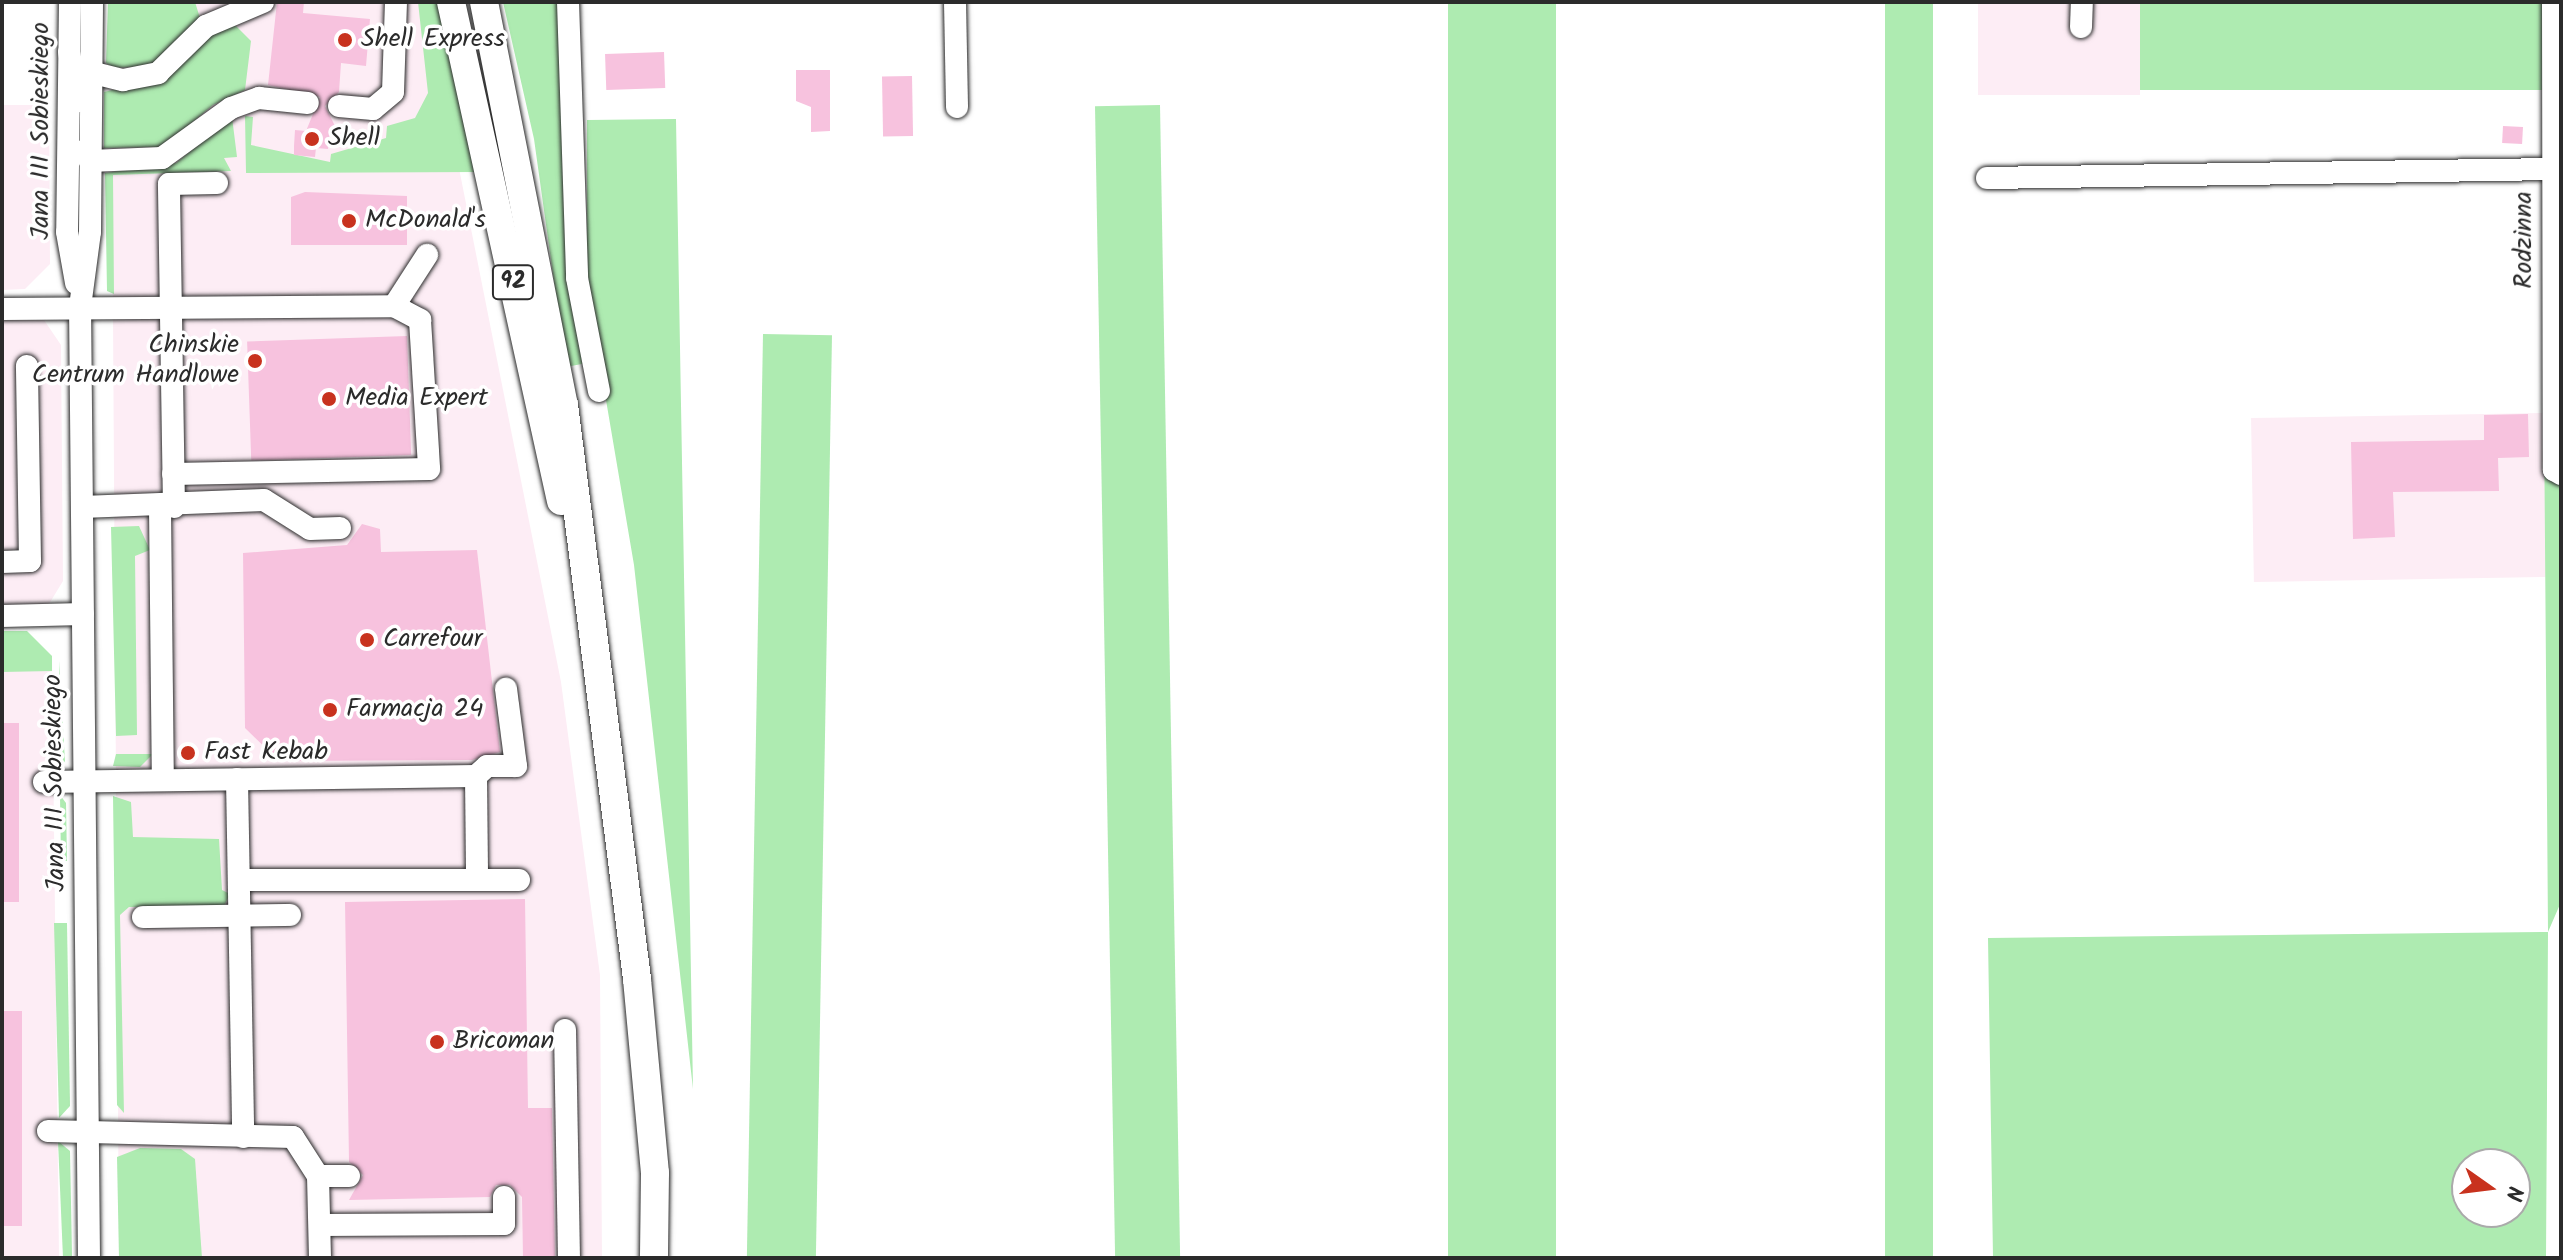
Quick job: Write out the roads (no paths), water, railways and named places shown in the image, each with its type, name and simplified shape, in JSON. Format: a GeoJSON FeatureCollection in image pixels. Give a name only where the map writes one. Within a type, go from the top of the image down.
{"type":"FeatureCollection","features":[{"type":"Feature","properties":{"kind":"main road","name":"92"},"geometry":{"type":"LineString","coordinates":[[451,2],[580,561]]}},
{"type":"Feature","properties":{"kind":"main road","name":"92"},"geometry":{"type":"LineString","coordinates":[[484,2],[552,322],[580,561],[620,832],[655,1173],[669,1258]]}},
{"type":"Feature","properties":{"kind":"main road","name":"92"},"geometry":{"type":"LineString","coordinates":[[654,1258],[655,1173]]}},
{"type":"Feature","properties":{"kind":"street","name":"Jana III Sobieskiego"},"geometry":{"type":"LineString","coordinates":[[70,2],[67,232],[80,307]]}},
{"type":"Feature","properties":{"kind":"street","name":"Jana III Sobieskiego"},"geometry":{"type":"LineString","coordinates":[[89,1258],[80,307],[90,161],[92,2]]}},
{"type":"Feature","properties":{"kind":"street"},"geometry":{"type":"LineString","coordinates":[[90,72],[123,80],[158,73],[206,26],[263,2]]}},
{"type":"Feature","properties":{"kind":"street"},"geometry":{"type":"LineString","coordinates":[[339,106],[373,109],[393,92],[396,2]]}},
{"type":"Feature","properties":{"kind":"street"},"geometry":{"type":"LineString","coordinates":[[568,2],[577,278],[599,391]]}},
{"type":"Feature","properties":{"kind":"street"},"geometry":{"type":"LineString","coordinates":[[955,2],[957,107]]}},
{"type":"Feature","properties":{"kind":"street"},"geometry":{"type":"LineString","coordinates":[[2081,27],[2082,2]]}},
{"type":"Feature","properties":{"kind":"street","name":"Rodzinna"},"geometry":{"type":"LineString","coordinates":[[2553,2],[2554,470],[2561,474]]}},
{"type":"Feature","properties":{"kind":"street"},"geometry":{"type":"LineString","coordinates":[[69,52],[78,134],[90,161],[170,156],[216,116],[259,98],[308,103]]}},
{"type":"Feature","properties":{"kind":"street"},"geometry":{"type":"LineString","coordinates":[[1987,178],[2552,169]]}},
{"type":"Feature","properties":{"kind":"street"},"geometry":{"type":"LineString","coordinates":[[163,780],[167,507],[173,474],[169,184],[217,183]]}},
{"type":"Feature","properties":{"kind":"street"},"geometry":{"type":"LineString","coordinates":[[394,306],[427,255]]}},
{"type":"Feature","properties":{"kind":"street"},"geometry":{"type":"LineString","coordinates":[[2,309],[394,306],[416,315],[425,330],[429,469],[173,474]]}},
{"type":"Feature","properties":{"kind":"street"},"geometry":{"type":"LineString","coordinates":[[2,562],[30,561],[27,366]]}},
{"type":"Feature","properties":{"kind":"street"},"geometry":{"type":"LineString","coordinates":[[82,507],[167,507],[264,500],[310,529],[340,528]]}},
{"type":"Feature","properties":{"kind":"street"},"geometry":{"type":"LineString","coordinates":[[2,616],[83,614]]}},
{"type":"Feature","properties":{"kind":"street"},"geometry":{"type":"LineString","coordinates":[[44,782],[476,776],[487,766],[516,766],[506,689]]}},
{"type":"Feature","properties":{"kind":"street"},"geometry":{"type":"LineString","coordinates":[[476,776],[477,877]]}},
{"type":"Feature","properties":{"kind":"street"},"geometry":{"type":"LineString","coordinates":[[237,779],[243,1137]]}},
{"type":"Feature","properties":{"kind":"street"},"geometry":{"type":"LineString","coordinates":[[239,880],[477,877],[519,880]]}},
{"type":"Feature","properties":{"kind":"street"},"geometry":{"type":"LineString","coordinates":[[143,917],[290,915]]}},
{"type":"Feature","properties":{"kind":"street"},"geometry":{"type":"LineString","coordinates":[[565,1030],[569,1258]]}},
{"type":"Feature","properties":{"kind":"street"},"geometry":{"type":"LineString","coordinates":[[48,1131],[88,1136],[293,1137],[318,1176],[320,1258]]}},
{"type":"Feature","properties":{"kind":"street"},"geometry":{"type":"LineString","coordinates":[[318,1176],[349,1176]]}},
{"type":"Feature","properties":{"kind":"street"},"geometry":{"type":"LineString","coordinates":[[320,1225],[504,1224],[504,1197]]}},
{"type":"Feature","properties":{"kind":"place","name":"Shell Express"},"geometry":{"type":"Point","coordinates":[345,40]}},
{"type":"Feature","properties":{"kind":"place","name":"Shell"},"geometry":{"type":"Point","coordinates":[312,139]}},
{"type":"Feature","properties":{"kind":"place","name":"McDonald's"},"geometry":{"type":"Point","coordinates":[349,221]}},
{"type":"Feature","properties":{"kind":"place","name":"Chinskie Centrum Handlowe"},"geometry":{"type":"Point","coordinates":[255,361]}},
{"type":"Feature","properties":{"kind":"place","name":"Media Expert"},"geometry":{"type":"Point","coordinates":[329,399]}},
{"type":"Feature","properties":{"kind":"place","name":"Carrefour"},"geometry":{"type":"Point","coordinates":[367,640]}},
{"type":"Feature","properties":{"kind":"place","name":"Farmacja 24"},"geometry":{"type":"Point","coordinates":[330,710]}},
{"type":"Feature","properties":{"kind":"place","name":"Fast Kebab"},"geometry":{"type":"Point","coordinates":[188,753]}},
{"type":"Feature","properties":{"kind":"place","name":"Bricoman"},"geometry":{"type":"Point","coordinates":[437,1042]}}]}
